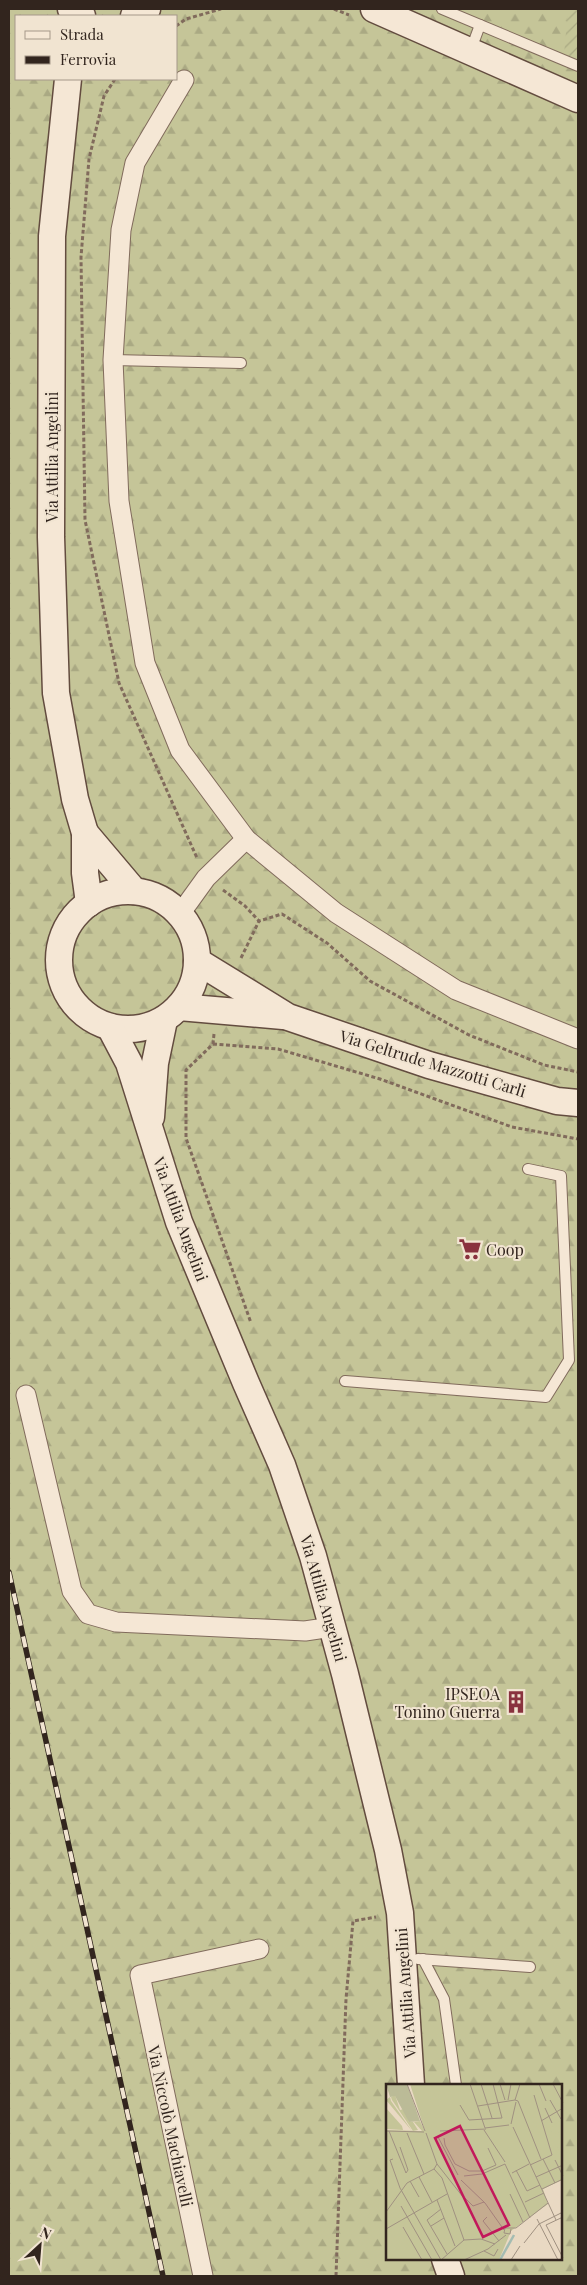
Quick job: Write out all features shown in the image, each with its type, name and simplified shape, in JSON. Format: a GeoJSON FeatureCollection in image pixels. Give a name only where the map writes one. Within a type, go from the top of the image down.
{"type":"FeatureCollection","features":[{"type":"Feature","properties":{"kind":"street"},"geometry":{"type":"LineString","coordinates":[[136,15],[147,9]]}},
{"type":"Feature","properties":{"kind":"street"},"geometry":{"type":"LineString","coordinates":[[374,9],[470,53],[578,99]]}},
{"type":"Feature","properties":{"kind":"street","name":"Via Attilia Angelini"},"geometry":{"type":"LineString","coordinates":[[68,80],[52,236],[51,537],[56,693],[75,799],[85,833],[85,873],[89,903]]}},
{"type":"Feature","properties":{"kind":"street"},"geometry":{"type":"LineString","coordinates":[[184,80],[135,164],[121,230],[113,360],[120,500],[145,663],[180,750],[246,838],[336,913],[456,990],[578,1039]]}},
{"type":"Feature","properties":{"kind":"street","name":"Via Attilia Angelini"},"geometry":{"type":"LineString","coordinates":[[85,833],[134,891]]}},
{"type":"Feature","properties":{"kind":"street"},"geometry":{"type":"LineString","coordinates":[[180,914],[206,878],[246,838]]}},
{"type":"Feature","properties":{"kind":"street"},"geometry":{"type":"LineString","coordinates":[[134,891],[159,899],[180,914],[192,936],[197,961],[196,978],[189,993],[171,1013],[146,1027],[128,1029],[110,1026],[92,1019],[77,1006],[66,990],[60,972],[60,952],[65,933],[75,916],[89,903],[111,893],[134,891]]}},
{"type":"Feature","properties":{"kind":"street","name":"Via Geltrude Mazzotti Carli"},"geometry":{"type":"LineString","coordinates":[[197,961],[288,1017],[429,1065],[556,1101],[578,1103]]}},
{"type":"Feature","properties":{"kind":"street","name":"Via Attilia Angelini"},"geometry":{"type":"LineString","coordinates":[[150,1133],[155,1063],[171,1013]]}},
{"type":"Feature","properties":{"kind":"street","name":"Via Geltrude Mazzotti Carli"},"geometry":{"type":"LineString","coordinates":[[171,1013],[288,1017]]}},
{"type":"Feature","properties":{"kind":"street","name":"Via Attilia Angelini"},"geometry":{"type":"LineString","coordinates":[[110,1026],[129,1063],[180,1222],[282,1465],[313,1556],[388,1850],[400,1913],[414,1959],[411,2084]]}},
{"type":"Feature","properties":{"kind":"street"},"geometry":{"type":"LineString","coordinates":[[26,1395],[72,1592],[88,1614],[116,1622],[304,1631],[332,1627]]}},
{"type":"Feature","properties":{"kind":"street","name":"Via Niccolò Machiavelli"},"geometry":{"type":"LineString","coordinates":[[203,2276],[140,1975],[259,1949]]}},
{"type":"Feature","properties":{"kind":"lane"},"geometry":{"type":"LineString","coordinates":[[442,9],[578,66]]}},
{"type":"Feature","properties":{"kind":"lane"},"geometry":{"type":"LineString","coordinates":[[470,53],[480,25]]}},
{"type":"Feature","properties":{"kind":"lane"},"geometry":{"type":"LineString","coordinates":[[113,360],[240,363]]}},
{"type":"Feature","properties":{"kind":"lane"},"geometry":{"type":"LineString","coordinates":[[345,1381],[546,1397],[569,1360],[561,1176],[528,1169]]}},
{"type":"Feature","properties":{"kind":"lane"},"geometry":{"type":"LineString","coordinates":[[414,1959],[530,1967]]}},
{"type":"Feature","properties":{"kind":"lane"},"geometry":{"type":"LineString","coordinates":[[414,1959],[444,1998],[456,2084]]}},
{"type":"Feature","properties":{"kind":"path"},"geometry":{"type":"LineString","coordinates":[[178,25],[186,19],[221,9]]}},
{"type":"Feature","properties":{"kind":"path"},"geometry":{"type":"LineString","coordinates":[[114,80],[104,96],[89,159],[81,257],[85,520],[119,683],[206,878],[245,906],[259,921],[282,914],[327,943],[370,981],[469,1035],[544,1065],[578,1072]]}},
{"type":"Feature","properties":{"kind":"path"},"geometry":{"type":"LineString","coordinates":[[186,1138],[186,1070],[213,1044],[278,1050],[380,1079],[512,1127],[578,1139]]}},
{"type":"Feature","properties":{"kind":"green space"},"geometry":{"type":"Polygon","coordinates":[[[9,9],[578,9],[578,2276],[9,2276],[9,9]]]}},
{"type":"Feature","properties":{"kind":"green space"},"geometry":{"type":"Polygon","coordinates":[[[568,9],[578,9],[578,61],[564,55],[568,9]]]}},
{"type":"Feature","properties":{"kind":"railway"},"geometry":{"type":"LineString","coordinates":[[9,1572],[163,2276]]}},
{"type":"Feature","properties":{"kind":"place","name":"Coop"},"geometry":{"type":"Point","coordinates":[470,1249]}},
{"type":"Feature","properties":{"kind":"place","name":"IPSEOA Tonino Guerra"},"geometry":{"type":"Point","coordinates":[516,1702]}}]}
